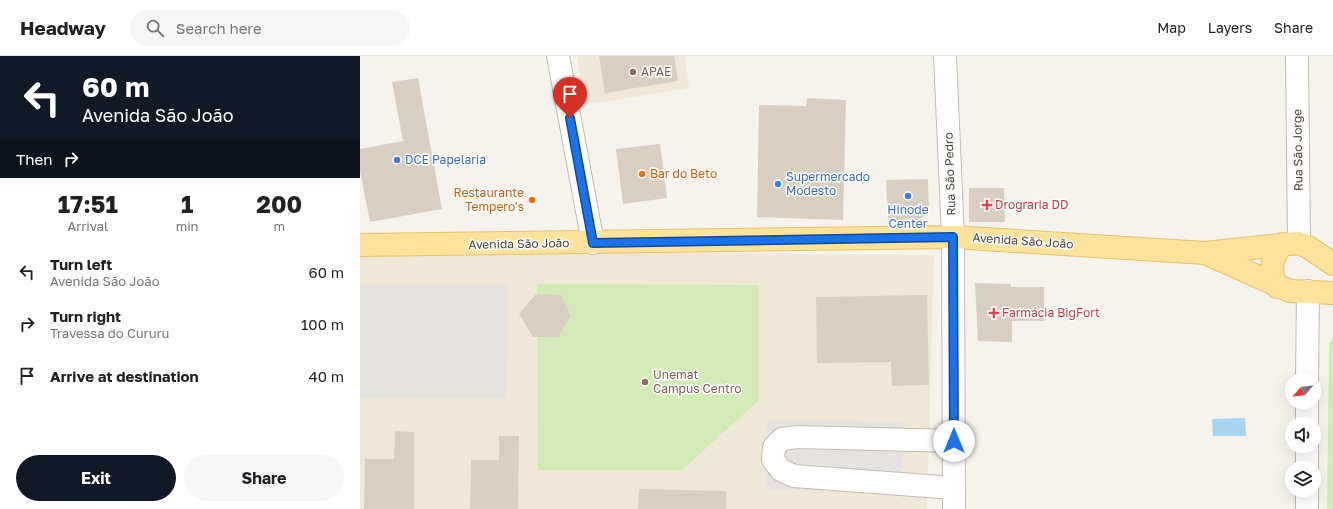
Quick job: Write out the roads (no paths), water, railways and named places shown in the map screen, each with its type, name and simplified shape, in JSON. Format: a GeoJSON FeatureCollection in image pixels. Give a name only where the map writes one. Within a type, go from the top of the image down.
{"type":"FeatureCollection","features":[{"type":"Feature","properties":{"kind":"main road","name":"Avenida São João"},"geometry":{"type":"LineString","coordinates":[[360,246],[953,237],[1205,253],[1290,244]]}},
{"type":"Feature","properties":{"kind":"main road"},"geometry":{"type":"LineString","coordinates":[[1277,287],[1271,268],[1276,252],[1290,244],[1308,247],[1327,260],[1318,279],[1308,292]]}},
{"type":"Feature","properties":{"kind":"main road","name":"Avenida São João"},"geometry":{"type":"LineString","coordinates":[[1205,253],[1277,287],[1290,291],[1333,293]]}},
{"type":"Feature","properties":{"kind":"street"},"geometry":{"type":"LineString","coordinates":[[558,56],[593,243]]}},
{"type":"Feature","properties":{"kind":"street","name":"Rua São Pedro"},"geometry":{"type":"LineString","coordinates":[[945,56],[953,237],[954,509]]}},
{"type":"Feature","properties":{"kind":"street","name":"Rua São Jorge"},"geometry":{"type":"LineString","coordinates":[[1290,244],[1297,56]]}},
{"type":"Feature","properties":{"kind":"street"},"geometry":{"type":"LineString","coordinates":[[1307,373],[1308,292]]}},
{"type":"Feature","properties":{"kind":"street"},"geometry":{"type":"LineString","coordinates":[[954,441],[798,437],[782,439],[774,447],[773,460],[781,470],[794,476],[954,488]]}},
{"type":"Feature","properties":{"kind":"street"},"geometry":{"type":"LineString","coordinates":[[1307,497],[1307,509]]}},
{"type":"Feature","properties":{"kind":"water"},"geometry":{"type":"Polygon","coordinates":[[[1245,418],[1246,436],[1213,436],[1212,419],[1245,418]]]}},
{"type":"Feature","properties":{"kind":"place","name":"APAE"},"geometry":{"type":"Point","coordinates":[633,72]}},
{"type":"Feature","properties":{"kind":"place","name":"DCE Papelaria"},"geometry":{"type":"Point","coordinates":[397,160]}},
{"type":"Feature","properties":{"kind":"place","name":"Bar do Beto"},"geometry":{"type":"Point","coordinates":[642,174]}},
{"type":"Feature","properties":{"kind":"place","name":"Supermercado Modesto"},"geometry":{"type":"Point","coordinates":[778,184]}},
{"type":"Feature","properties":{"kind":"place","name":"Hinode Center"},"geometry":{"type":"Point","coordinates":[908,196]}},
{"type":"Feature","properties":{"kind":"place","name":"Restaurante Tempero's"},"geometry":{"type":"Point","coordinates":[532,200]}},
{"type":"Feature","properties":{"kind":"place","name":"Drograria DD"},"geometry":{"type":"Point","coordinates":[987,205]}},
{"type":"Feature","properties":{"kind":"place","name":"Farmácia BigFort"},"geometry":{"type":"Point","coordinates":[994,313]}},
{"type":"Feature","properties":{"kind":"place","name":"Unemat Campus Centro"},"geometry":{"type":"Point","coordinates":[645,382]}}]}
